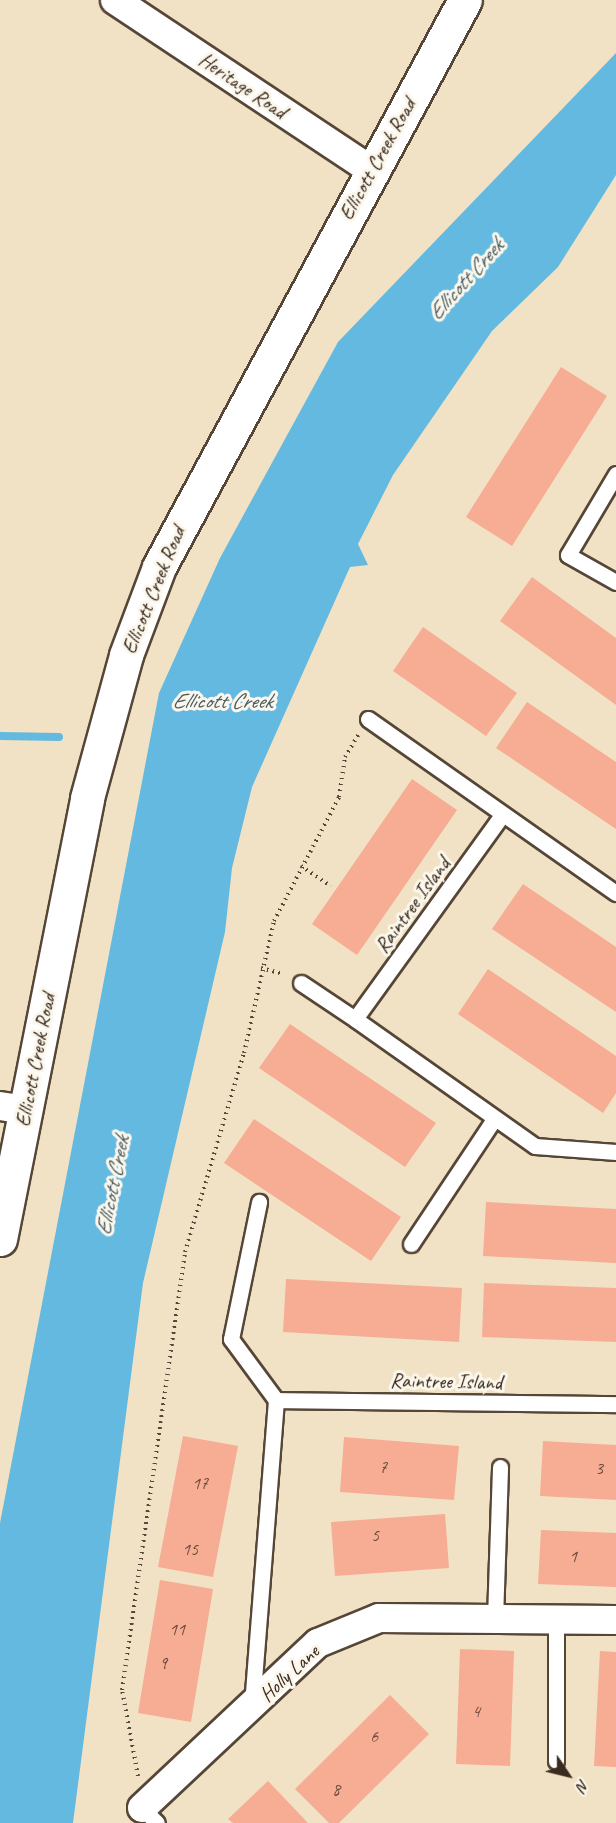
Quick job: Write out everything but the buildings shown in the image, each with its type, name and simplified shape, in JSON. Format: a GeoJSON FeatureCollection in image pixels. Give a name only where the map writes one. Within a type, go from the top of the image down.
{"type":"FeatureCollection","features":[{"type":"Feature","properties":{"kind":"street","name":"Heritage Road"},"geometry":{"type":"LineString","coordinates":[[115,0],[371,170]]}},
{"type":"Feature","properties":{"kind":"street","name":"Ellicott Creek Road"},"geometry":{"type":"LineString","coordinates":[[0,1239],[12,1108],[87,798],[126,655],[159,567],[198,489],[465,0]]}},
{"type":"Feature","properties":{"kind":"street","name":"Holly Lane"},"geometry":{"type":"LineString","coordinates":[[150,1815],[318,1643],[379,1618],[616,1620]]}},
{"type":"Feature","properties":{"kind":"lane"},"geometry":{"type":"LineString","coordinates":[[616,474],[568,555],[616,582]]}},
{"type":"Feature","properties":{"kind":"lane"},"geometry":{"type":"LineString","coordinates":[[368,720],[616,893]]}},
{"type":"Feature","properties":{"kind":"lane","name":"Raintree Island"},"geometry":{"type":"LineString","coordinates":[[356,1020],[502,815]]}},
{"type":"Feature","properties":{"kind":"lane"},"geometry":{"type":"LineString","coordinates":[[295,979],[535,1146],[616,1152]]}},
{"type":"Feature","properties":{"kind":"lane"},"geometry":{"type":"LineString","coordinates":[[411,1244],[494,1119]]}},
{"type":"Feature","properties":{"kind":"lane"},"geometry":{"type":"LineString","coordinates":[[252,1708],[276,1400],[231,1339],[259,1202]]}},
{"type":"Feature","properties":{"kind":"lane","name":"Raintree Island"},"geometry":{"type":"LineString","coordinates":[[276,1400],[616,1404]]}},
{"type":"Feature","properties":{"kind":"lane"},"geometry":{"type":"LineString","coordinates":[[495,1619],[500,1467]]}},
{"type":"Feature","properties":{"kind":"lane"},"geometry":{"type":"LineString","coordinates":[[556,1620],[556,1761]]}},
{"type":"Feature","properties":{"kind":"path"},"geometry":{"type":"LineString","coordinates":[[150,1815],[122,1690],[185,1252],[244,1053],[261,968],[274,921],[339,796],[345,758],[368,720]]}},
{"type":"Feature","properties":{"kind":"path"},"geometry":{"type":"LineString","coordinates":[[301,866],[331,886]]}},
{"type":"Feature","properties":{"kind":"path"},"geometry":{"type":"LineString","coordinates":[[261,968],[295,979]]}},
{"type":"Feature","properties":{"kind":"water","name":"Ellicott Creek"},"geometry":{"type":"Polygon","coordinates":[[[616,53],[616,175],[558,267],[492,331],[393,475],[358,544],[368,565],[350,567],[252,787],[232,868],[225,932],[143,1283],[73,1823],[0,1823],[0,1523],[159,693],[220,558],[338,342],[616,53]]]}},
{"type":"Feature","properties":{"kind":"waterway"},"geometry":{"type":"LineString","coordinates":[[0,736],[59,737]]}}]}
